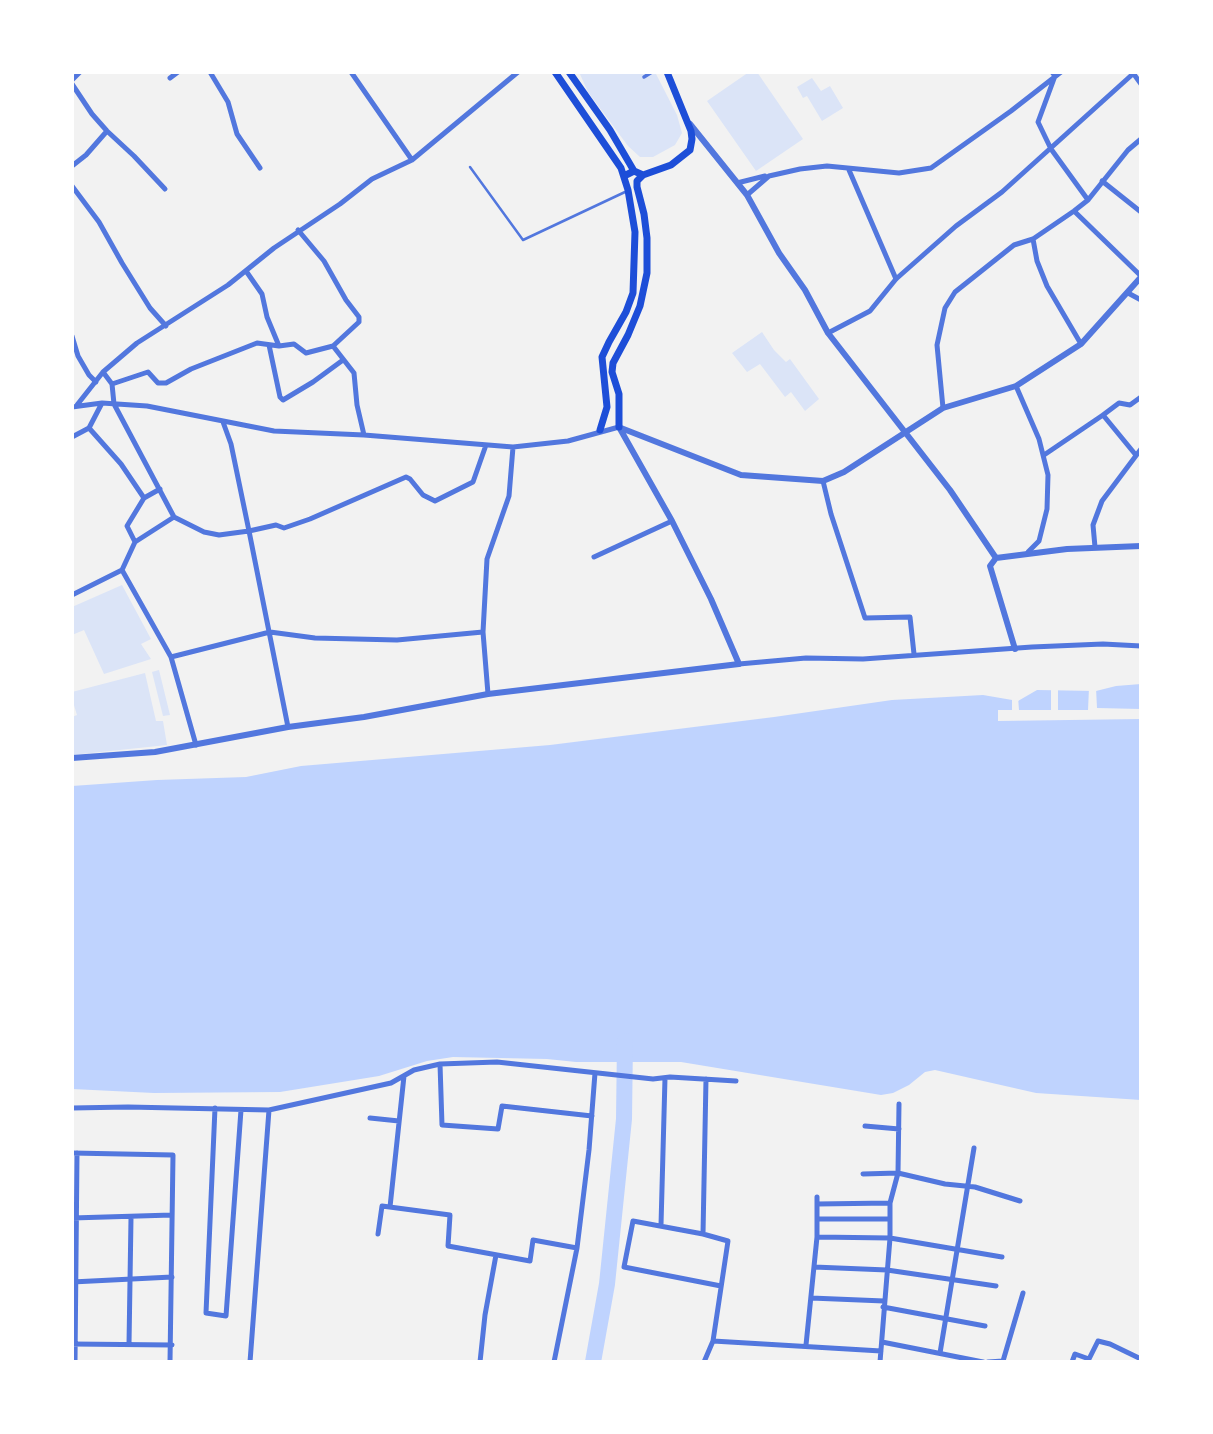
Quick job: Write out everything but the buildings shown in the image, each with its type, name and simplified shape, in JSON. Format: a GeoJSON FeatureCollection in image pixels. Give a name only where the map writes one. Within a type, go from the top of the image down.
{"type":"FeatureCollection","features":[{"type":"Feature","properties":{"kind":"main road"},"geometry":{"type":"LineString","coordinates":[[555,72],[610,149],[624,176],[635,232],[634,286],[629,305],[603,357],[607,407],[600,430]]}},
{"type":"Feature","properties":{"kind":"main road"},"geometry":{"type":"LineString","coordinates":[[569,72],[610,130],[634,171],[643,174]]}},
{"type":"Feature","properties":{"kind":"main road"},"geometry":{"type":"LineString","coordinates":[[619,427],[619,394],[612,363],[640,306],[647,273],[648,238],[637,181],[643,174],[671,165],[690,150],[692,139],[669,76]]}},
{"type":"Feature","properties":{"kind":"main road"},"geometry":{"type":"LineString","coordinates":[[624,176],[634,171]]}},
{"type":"Feature","properties":{"kind":"street"},"geometry":{"type":"LineString","coordinates":[[80,72],[72,82],[92,114],[165,188]]}},
{"type":"Feature","properties":{"kind":"street"},"geometry":{"type":"LineString","coordinates":[[170,78],[178,72]]}},
{"type":"Feature","properties":{"kind":"street"},"geometry":{"type":"LineString","coordinates":[[210,72],[228,102],[237,134],[260,168]]}},
{"type":"Feature","properties":{"kind":"street"},"geometry":{"type":"LineString","coordinates":[[351,72],[412,160]]}},
{"type":"Feature","properties":{"kind":"street"},"geometry":{"type":"LineString","coordinates":[[74,406],[103,372],[137,343],[246,271],[298,230],[340,204],[372,179],[412,160],[518,72]]}},
{"type":"Feature","properties":{"kind":"street"},"geometry":{"type":"LineString","coordinates":[[644,77],[652,72]]}},
{"type":"Feature","properties":{"kind":"street"},"geometry":{"type":"LineString","coordinates":[[669,76],[674,72]]}},
{"type":"Feature","properties":{"kind":"street"},"geometry":{"type":"LineString","coordinates":[[737,183],[827,166],[899,173],[931,168],[1011,111],[1053,74],[1061,72]]}},
{"type":"Feature","properties":{"kind":"street"},"geometry":{"type":"LineString","coordinates":[[828,332],[870,311],[896,279],[956,226],[1002,192],[1134,73],[1141,84]]}},
{"type":"Feature","properties":{"kind":"street"},"geometry":{"type":"LineString","coordinates":[[1053,74],[1038,122],[1051,149],[1088,200]]}},
{"type":"Feature","properties":{"kind":"street"},"geometry":{"type":"LineString","coordinates":[[687,120],[747,195],[828,332],[950,490],[996,558]]}},
{"type":"Feature","properties":{"kind":"street"},"geometry":{"type":"LineString","coordinates":[[72,166],[86,155],[107,131]]}},
{"type":"Feature","properties":{"kind":"street"},"geometry":{"type":"LineString","coordinates":[[943,408],[937,345],[945,308],[955,292],[1014,245],[1033,239],[1088,200],[1141,139]]}},
{"type":"Feature","properties":{"kind":"street"},"geometry":{"type":"LineString","coordinates":[[849,170],[896,279]]}},
{"type":"Feature","properties":{"kind":"street"},"geometry":{"type":"LineString","coordinates":[[747,195],[769,176]]}},
{"type":"Feature","properties":{"kind":"street"},"geometry":{"type":"LineString","coordinates":[[1102,181],[1141,212]]}},
{"type":"Feature","properties":{"kind":"street"},"geometry":{"type":"LineString","coordinates":[[72,186],[99,222],[150,308],[166,326]]}},
{"type":"Feature","properties":{"kind":"street"},"geometry":{"type":"LineString","coordinates":[[74,406],[102,403],[147,406],[274,431],[513,447],[568,441],[600,430],[619,427],[741,475],[823,481],[844,472],[943,408],[1016,386],[1081,344],[1141,276],[1074,211]]}},
{"type":"Feature","properties":{"kind":"street"},"geometry":{"type":"LineString","coordinates":[[112,384],[148,373],[158,383],[166,383],[191,369],[257,343],[279,346],[294,344],[306,353],[333,346],[359,322],[359,317],[345,300],[324,261],[298,230]]}},
{"type":"Feature","properties":{"kind":"street"},"geometry":{"type":"LineString","coordinates":[[1033,239],[1037,261],[1047,286],[1081,344]]}},
{"type":"Feature","properties":{"kind":"street"},"geometry":{"type":"LineString","coordinates":[[246,271],[262,294],[267,317],[279,346]]}},
{"type":"Feature","properties":{"kind":"street"},"geometry":{"type":"LineString","coordinates":[[1128,293],[1141,300]]}},
{"type":"Feature","properties":{"kind":"street"},"geometry":{"type":"LineString","coordinates":[[72,336],[78,356],[96,382]]}},
{"type":"Feature","properties":{"kind":"street"},"geometry":{"type":"LineString","coordinates":[[269,345],[280,397],[284,400],[344,359]]}},
{"type":"Feature","properties":{"kind":"street"},"geometry":{"type":"LineString","coordinates":[[333,346],[356,379],[356,405],[364,435]]}},
{"type":"Feature","properties":{"kind":"street"},"geometry":{"type":"LineString","coordinates":[[103,372],[112,384],[114,404],[174,517],[204,533],[219,535],[276,525],[284,528],[406,477],[428,499],[442,499],[473,482],[486,445]]}},
{"type":"Feature","properties":{"kind":"street"},"geometry":{"type":"LineString","coordinates":[[1016,386],[1044,455],[1048,475],[1047,509],[1039,541],[1028,552]]}},
{"type":"Feature","properties":{"kind":"street"},"geometry":{"type":"LineString","coordinates":[[1044,455],[1119,403],[1130,405],[1141,397]]}},
{"type":"Feature","properties":{"kind":"street"},"geometry":{"type":"LineString","coordinates":[[72,437],[89,428],[102,403]]}},
{"type":"Feature","properties":{"kind":"street"},"geometry":{"type":"LineString","coordinates":[[1103,415],[1135,454]]}},
{"type":"Feature","properties":{"kind":"street"},"geometry":{"type":"LineString","coordinates":[[223,422],[231,444],[288,727]]}},
{"type":"Feature","properties":{"kind":"street"},"geometry":{"type":"LineString","coordinates":[[619,427],[672,521],[711,599],[739,664]]}},
{"type":"Feature","properties":{"kind":"street"},"geometry":{"type":"LineString","coordinates":[[89,428],[121,464],[145,498]]}},
{"type":"Feature","properties":{"kind":"street"},"geometry":{"type":"LineString","coordinates":[[488,694],[483,632],[487,559],[509,496],[513,447]]}},
{"type":"Feature","properties":{"kind":"street"},"geometry":{"type":"LineString","coordinates":[[1095,547],[1093,525],[1102,501],[1141,449]]}},
{"type":"Feature","properties":{"kind":"street"},"geometry":{"type":"LineString","coordinates":[[823,481],[865,618],[911,617],[915,654]]}},
{"type":"Feature","properties":{"kind":"street"},"geometry":{"type":"LineString","coordinates":[[135,542],[127,527],[145,498],[160,489]]}},
{"type":"Feature","properties":{"kind":"street"},"geometry":{"type":"LineString","coordinates":[[72,595],[122,570],[135,542],[174,517]]}},
{"type":"Feature","properties":{"kind":"street"},"geometry":{"type":"LineString","coordinates":[[594,556],[672,521]]}},
{"type":"Feature","properties":{"kind":"street"},"geometry":{"type":"LineString","coordinates":[[1015,649],[990,566],[996,558],[1028,552],[1141,546]]}},
{"type":"Feature","properties":{"kind":"street"},"geometry":{"type":"LineString","coordinates":[[122,570],[171,657],[196,745]]}},
{"type":"Feature","properties":{"kind":"street"},"geometry":{"type":"LineString","coordinates":[[171,657],[270,632],[315,638],[372,640],[483,632]]}},
{"type":"Feature","properties":{"kind":"street"},"geometry":{"type":"LineString","coordinates":[[72,758],[155,752],[488,694],[739,664],[806,658],[863,659],[1103,644],[1141,646]]}},
{"type":"Feature","properties":{"kind":"street"},"geometry":{"type":"LineString","coordinates":[[72,1108],[269,1110],[391,1083],[414,1070],[440,1064],[498,1062],[653,1079],[736,1081]]}},
{"type":"Feature","properties":{"kind":"street"},"geometry":{"type":"LineString","coordinates":[[440,1064],[442,1125],[498,1129],[502,1106],[592,1116]]}},
{"type":"Feature","properties":{"kind":"street"},"geometry":{"type":"LineString","coordinates":[[554,1362],[577,1248],[596,1073]]}},
{"type":"Feature","properties":{"kind":"street"},"geometry":{"type":"LineString","coordinates":[[390,1207],[404,1076]]}},
{"type":"Feature","properties":{"kind":"street"},"geometry":{"type":"LineString","coordinates":[[661,1226],[665,1078]]}},
{"type":"Feature","properties":{"kind":"street"},"geometry":{"type":"LineString","coordinates":[[704,1234],[706,1079]]}},
{"type":"Feature","properties":{"kind":"street"},"geometry":{"type":"LineString","coordinates":[[880,1362],[890,1238],[890,1203],[898,1173],[899,1104]]}},
{"type":"Feature","properties":{"kind":"street"},"geometry":{"type":"LineString","coordinates":[[215,1108],[206,1313],[226,1316],[242,1110]]}},
{"type":"Feature","properties":{"kind":"street"},"geometry":{"type":"LineString","coordinates":[[250,1362],[269,1110]]}},
{"type":"Feature","properties":{"kind":"street"},"geometry":{"type":"LineString","coordinates":[[370,1118],[399,1121]]}},
{"type":"Feature","properties":{"kind":"street"},"geometry":{"type":"LineString","coordinates":[[865,1126],[899,1129]]}},
{"type":"Feature","properties":{"kind":"street"},"geometry":{"type":"LineString","coordinates":[[940,1353],[974,1148]]}},
{"type":"Feature","properties":{"kind":"street"},"geometry":{"type":"LineString","coordinates":[[75,1362],[74,1153],[173,1155],[170,1362]]}},
{"type":"Feature","properties":{"kind":"street"},"geometry":{"type":"LineString","coordinates":[[863,1174],[898,1173],[945,1184],[967,1186],[1020,1200]]}},
{"type":"Feature","properties":{"kind":"street"},"geometry":{"type":"LineString","coordinates":[[806,1345],[817,1237],[817,1200],[890,1203]]}},
{"type":"Feature","properties":{"kind":"street"},"geometry":{"type":"LineString","coordinates":[[378,1234],[382,1206],[450,1215],[449,1246],[530,1261],[533,1240],[577,1248]]}},
{"type":"Feature","properties":{"kind":"street"},"geometry":{"type":"LineString","coordinates":[[74,1218],[172,1215]]}},
{"type":"Feature","properties":{"kind":"street"},"geometry":{"type":"LineString","coordinates":[[129,1344],[131,1218]]}},
{"type":"Feature","properties":{"kind":"street"},"geometry":{"type":"LineString","coordinates":[[817,1219],[890,1219]]}},
{"type":"Feature","properties":{"kind":"street"},"geometry":{"type":"LineString","coordinates":[[704,1362],[713,1340],[728,1241],[633,1221],[624,1267],[721,1286]]}},
{"type":"Feature","properties":{"kind":"street"},"geometry":{"type":"LineString","coordinates":[[817,1237],[890,1238],[1002,1257]]}},
{"type":"Feature","properties":{"kind":"street"},"geometry":{"type":"LineString","coordinates":[[480,1362],[496,1255]]}},
{"type":"Feature","properties":{"kind":"street"},"geometry":{"type":"LineString","coordinates":[[814,1267],[887,1270],[996,1286]]}},
{"type":"Feature","properties":{"kind":"street"},"geometry":{"type":"LineString","coordinates":[[73,1282],[172,1278]]}},
{"type":"Feature","properties":{"kind":"street"},"geometry":{"type":"LineString","coordinates":[[882,1342],[986,1362],[1003,1361],[1023,1293]]}},
{"type":"Feature","properties":{"kind":"street"},"geometry":{"type":"LineString","coordinates":[[811,1298],[883,1304],[985,1326]]}},
{"type":"Feature","properties":{"kind":"street"},"geometry":{"type":"LineString","coordinates":[[713,1340],[881,1351]]}},
{"type":"Feature","properties":{"kind":"street"},"geometry":{"type":"LineString","coordinates":[[1072,1362],[1075,1354],[1089,1359],[1098,1341],[1141,1359]]}},
{"type":"Feature","properties":{"kind":"street"},"geometry":{"type":"LineString","coordinates":[[73,1344],[172,1345]]}},
{"type":"Feature","properties":{"kind":"lane"},"geometry":{"type":"LineString","coordinates":[[470,167],[523,240],[628,190]]}},
{"type":"Feature","properties":{"kind":"shaded area"},"geometry":{"type":"Polygon","coordinates":[[[579,72],[655,72],[677,115],[682,133],[675,145],[653,157],[640,157],[628,146],[588,92],[579,72]]]}},
{"type":"Feature","properties":{"kind":"shaded area"},"geometry":{"type":"Polygon","coordinates":[[[749,72],[757,72],[803,139],[756,171],[707,101],[749,72]]]}},
{"type":"Feature","properties":{"kind":"shaded area"},"geometry":{"type":"Polygon","coordinates":[[[812,78],[821,91],[830,86],[843,108],[822,121],[807,96],[803,98],[797,87],[812,78]]]}},
{"type":"Feature","properties":{"kind":"shaded area"},"geometry":{"type":"Polygon","coordinates":[[[762,332],[786,362],[790,359],[819,399],[805,411],[791,392],[785,397],[760,364],[747,372],[732,353],[762,332]]]}},
{"type":"Feature","properties":{"kind":"shaded area"},"geometry":{"type":"Polygon","coordinates":[[[122,585],[151,639],[141,644],[151,659],[104,674],[84,630],[72,635],[72,607],[122,585]]]}},
{"type":"Feature","properties":{"kind":"shaded area"},"geometry":{"type":"Polygon","coordinates":[[[159,670],[170,715],[163,716],[152,672],[159,670]]]}},
{"type":"Feature","properties":{"kind":"shaded area"},"geometry":{"type":"Polygon","coordinates":[[[145,673],[156,721],[163,721],[167,745],[72,755],[72,717],[77,715],[72,692],[145,673]]]}},
{"type":"Feature","properties":{"kind":"water"},"geometry":{"type":"Polygon","coordinates":[[[1141,684],[1141,1100],[1036,1093],[935,1070],[925,1072],[893,1093],[881,1095],[681,1062],[576,1062],[453,1057],[427,1061],[379,1076],[280,1092],[154,1093],[72,1089],[72,786],[246,777],[301,766],[550,745],[892,700],[983,695],[1018,701],[1037,690],[1096,691],[1141,684]]]}},
{"type":"Feature","properties":{"kind":"pier"},"geometry":{"type":"Polygon","coordinates":[[[1051,688],[1058,688],[1058,710],[1088,710],[1089,688],[1096,688],[1097,708],[1141,709],[1141,719],[998,721],[998,710],[1012,710],[1012,697],[1018,697],[1019,710],[1051,710],[1051,688]]]}},
{"type":"Feature","properties":{"kind":"waterway"},"geometry":{"type":"LineString","coordinates":[[593,1362],[607,1284],[624,1119],[625,1041]]}}]}
